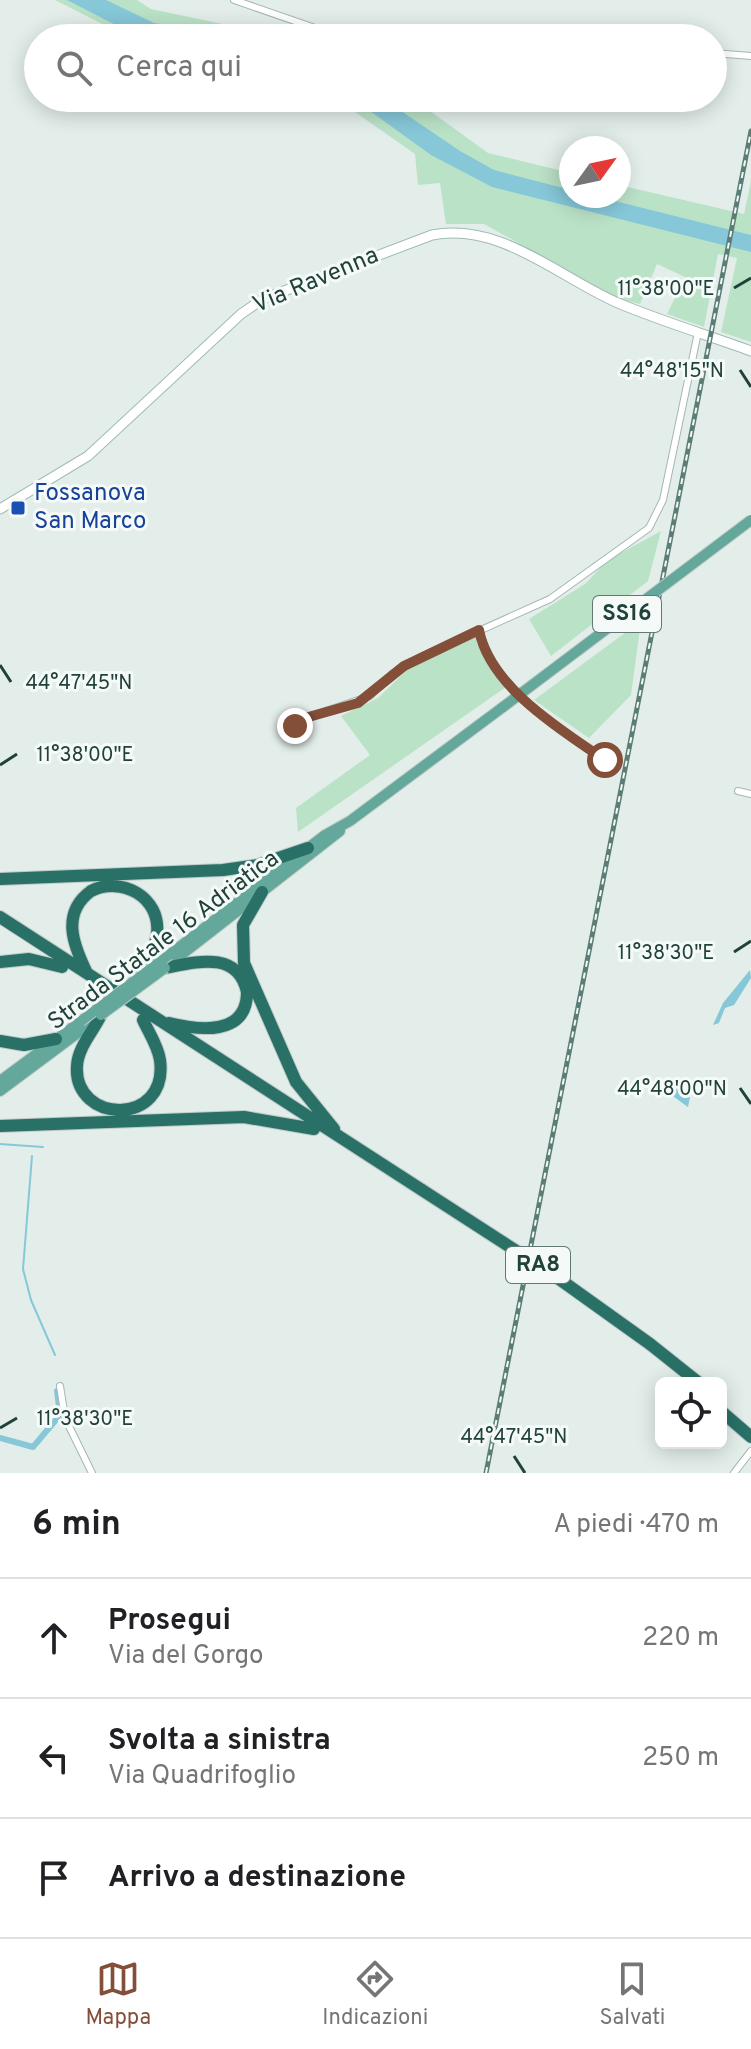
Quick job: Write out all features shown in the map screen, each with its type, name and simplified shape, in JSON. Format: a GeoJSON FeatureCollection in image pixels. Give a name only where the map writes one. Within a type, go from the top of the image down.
{"type":"FeatureCollection","features":[{"type":"Feature","properties":{"kind":"highway"},"geometry":{"type":"LineString","coordinates":[[0,879],[223,870],[258,865],[308,848]]}},
{"type":"Feature","properties":{"kind":"highway"},"geometry":{"type":"LineString","coordinates":[[88,974],[73,944],[71,926],[80,901],[95,888],[119,887],[141,895],[150,904],[156,920],[155,944],[135,980]]}},
{"type":"Feature","properties":{"kind":"highway"},"geometry":{"type":"LineString","coordinates":[[262,892],[243,925],[244,963],[296,1082],[341,1138]]}},
{"type":"Feature","properties":{"kind":"highway","name":"RA8"},"geometry":{"type":"LineString","coordinates":[[0,917],[341,1138],[690,1377]]}},
{"type":"Feature","properties":{"kind":"highway","name":"RA8"},"geometry":{"type":"LineString","coordinates":[[0,927],[314,1129],[420,1193]]}},
{"type":"Feature","properties":{"kind":"highway"},"geometry":{"type":"LineString","coordinates":[[0,962],[29,959],[62,967]]}},
{"type":"Feature","properties":{"kind":"highway"},"geometry":{"type":"LineString","coordinates":[[158,1020],[187,1028],[212,1029],[231,1023],[245,1009],[246,987],[233,968],[208,960],[173,962]]}},
{"type":"Feature","properties":{"kind":"highway"},"geometry":{"type":"LineString","coordinates":[[101,1015],[77,1034],[76,1067],[85,1094],[108,1109],[135,1108],[152,1097],[160,1072],[158,1050],[143,1020]]}},
{"type":"Feature","properties":{"kind":"highway"},"geometry":{"type":"LineString","coordinates":[[0,1041],[24,1045],[56,1039]]}},
{"type":"Feature","properties":{"kind":"highway"},"geometry":{"type":"LineString","coordinates":[[0,1126],[244,1117],[314,1129]]}},
{"type":"Feature","properties":{"kind":"highway","name":"RA8"},"geometry":{"type":"LineString","coordinates":[[648,1347],[681,1377]]}},
{"type":"Feature","properties":{"kind":"highway"},"geometry":{"type":"LineString","coordinates":[[727,1406],[751,1427]]}},
{"type":"Feature","properties":{"kind":"highway"},"geometry":{"type":"LineString","coordinates":[[727,1416],[751,1437]]}},
{"type":"Feature","properties":{"kind":"main road","name":"Via Ravenna"},"geometry":{"type":"LineString","coordinates":[[0,509],[88,456],[241,314],[263,299],[421,238],[457,231],[483,235],[697,337],[751,354]]}},
{"type":"Feature","properties":{"kind":"main road","name":"Via Ravenna"},"geometry":{"type":"LineString","coordinates":[[634,309],[751,354]]}},
{"type":"Feature","properties":{"kind":"main road","name":"Strada Statale 16 Adriatica"},"geometry":{"type":"LineString","coordinates":[[101,1015],[173,962],[350,821],[751,520]]}},
{"type":"Feature","properties":{"kind":"main road","name":"Strada Statale 16 Adriatica"},"geometry":{"type":"LineString","coordinates":[[0,1091],[77,1034],[135,980],[173,962],[308,848],[350,821]]}},
{"type":"Feature","properties":{"kind":"main road","name":"Strada Statale 16 Adriatica"},"geometry":{"type":"LineString","coordinates":[[0,1081],[56,1039],[77,1034]]}},
{"type":"Feature","properties":{"kind":"street"},"geometry":{"type":"LineString","coordinates":[[234,0],[303,24]]}},
{"type":"Feature","properties":{"kind":"street"},"geometry":{"type":"LineString","coordinates":[[727,54],[751,56]]}},
{"type":"Feature","properties":{"kind":"street"},"geometry":{"type":"LineString","coordinates":[[289,732],[305,718],[358,703],[404,666],[550,599],[591,571],[609,553],[641,534],[654,521],[663,500],[697,337]]}},
{"type":"Feature","properties":{"kind":"street"},"geometry":{"type":"LineString","coordinates":[[479,630],[488,653],[532,710],[605,760]]}},
{"type":"Feature","properties":{"kind":"street"},"geometry":{"type":"LineString","coordinates":[[738,791],[751,794]]}},
{"type":"Feature","properties":{"kind":"street"},"geometry":{"type":"LineString","coordinates":[[60,1386],[65,1418],[92,1473]]}},
{"type":"Feature","properties":{"kind":"street"},"geometry":{"type":"LineString","coordinates":[[737,1471],[751,1451]]}},
{"type":"Feature","properties":{"kind":"green space"},"geometry":{"type":"Polygon","coordinates":[[[55,0],[137,0],[151,9],[223,24],[102,24],[55,0]]]}},
{"type":"Feature","properties":{"kind":"green space"},"geometry":{"type":"Polygon","coordinates":[[[355,112],[431,112],[488,153],[559,170],[559,208],[631,208],[631,188],[744,214],[751,181],[751,342],[721,332],[737,258],[718,254],[704,327],[667,314],[685,277],[657,264],[640,304],[619,299],[484,224],[446,224],[440,183],[418,185],[415,154],[355,112]]]}},
{"type":"Feature","properties":{"kind":"green space"},"geometry":{"type":"Polygon","coordinates":[[[661,531],[648,581],[551,656],[529,619],[585,584],[608,560],[661,531]]]}},
{"type":"Feature","properties":{"kind":"green space"},"geometry":{"type":"Polygon","coordinates":[[[641,621],[631,695],[589,738],[534,700],[641,621]]]}},
{"type":"Feature","properties":{"kind":"green space"},"geometry":{"type":"Polygon","coordinates":[[[476,636],[477,644],[506,687],[298,832],[296,808],[370,755],[341,716],[378,698],[409,668],[476,636]]]}},
{"type":"Feature","properties":{"kind":"water"},"geometry":{"type":"Polygon","coordinates":[[[67,0],[106,0],[160,24],[114,24],[67,0]]]}},
{"type":"Feature","properties":{"kind":"water"},"geometry":{"type":"Polygon","coordinates":[[[371,112],[403,112],[494,170],[559,187],[559,204],[492,187],[431,155],[371,112]]]}},
{"type":"Feature","properties":{"kind":"water"},"geometry":{"type":"Polygon","coordinates":[[[631,205],[751,235],[751,252],[576,208],[631,208],[631,205]]]}},
{"type":"Feature","properties":{"kind":"water"},"geometry":{"type":"Polygon","coordinates":[[[750,970],[751,978],[734,1005],[725,1008],[719,1023],[713,1025],[723,1003],[750,970]]]}},
{"type":"Feature","properties":{"kind":"water"},"geometry":{"type":"Polygon","coordinates":[[[674,1085],[690,1097],[688,1107],[670,1094],[674,1085]]]}},
{"type":"Feature","properties":{"kind":"waterway"},"geometry":{"type":"LineString","coordinates":[[0,1144],[43,1147]]}},
{"type":"Feature","properties":{"kind":"waterway"},"geometry":{"type":"LineString","coordinates":[[32,1156],[23,1269],[31,1300],[55,1355]]}},
{"type":"Feature","properties":{"kind":"waterway"},"geometry":{"type":"LineString","coordinates":[[0,1438],[33,1447],[60,1415],[57,1391]]}},
{"type":"Feature","properties":{"kind":"railway"},"geometry":{"type":"LineString","coordinates":[[486,1473],[751,131]]}},
{"type":"Feature","properties":{"kind":"place","name":"Fossanova San Marco"},"geometry":{"type":"Point","coordinates":[18,508]}},
{"type":"Feature","properties":{"kind":"route"},"geometry":{"type":"LineString","coordinates":[[295,726],[305,718],[358,703],[404,666],[479,630],[488,653],[526,704],[605,760]]}}]}
